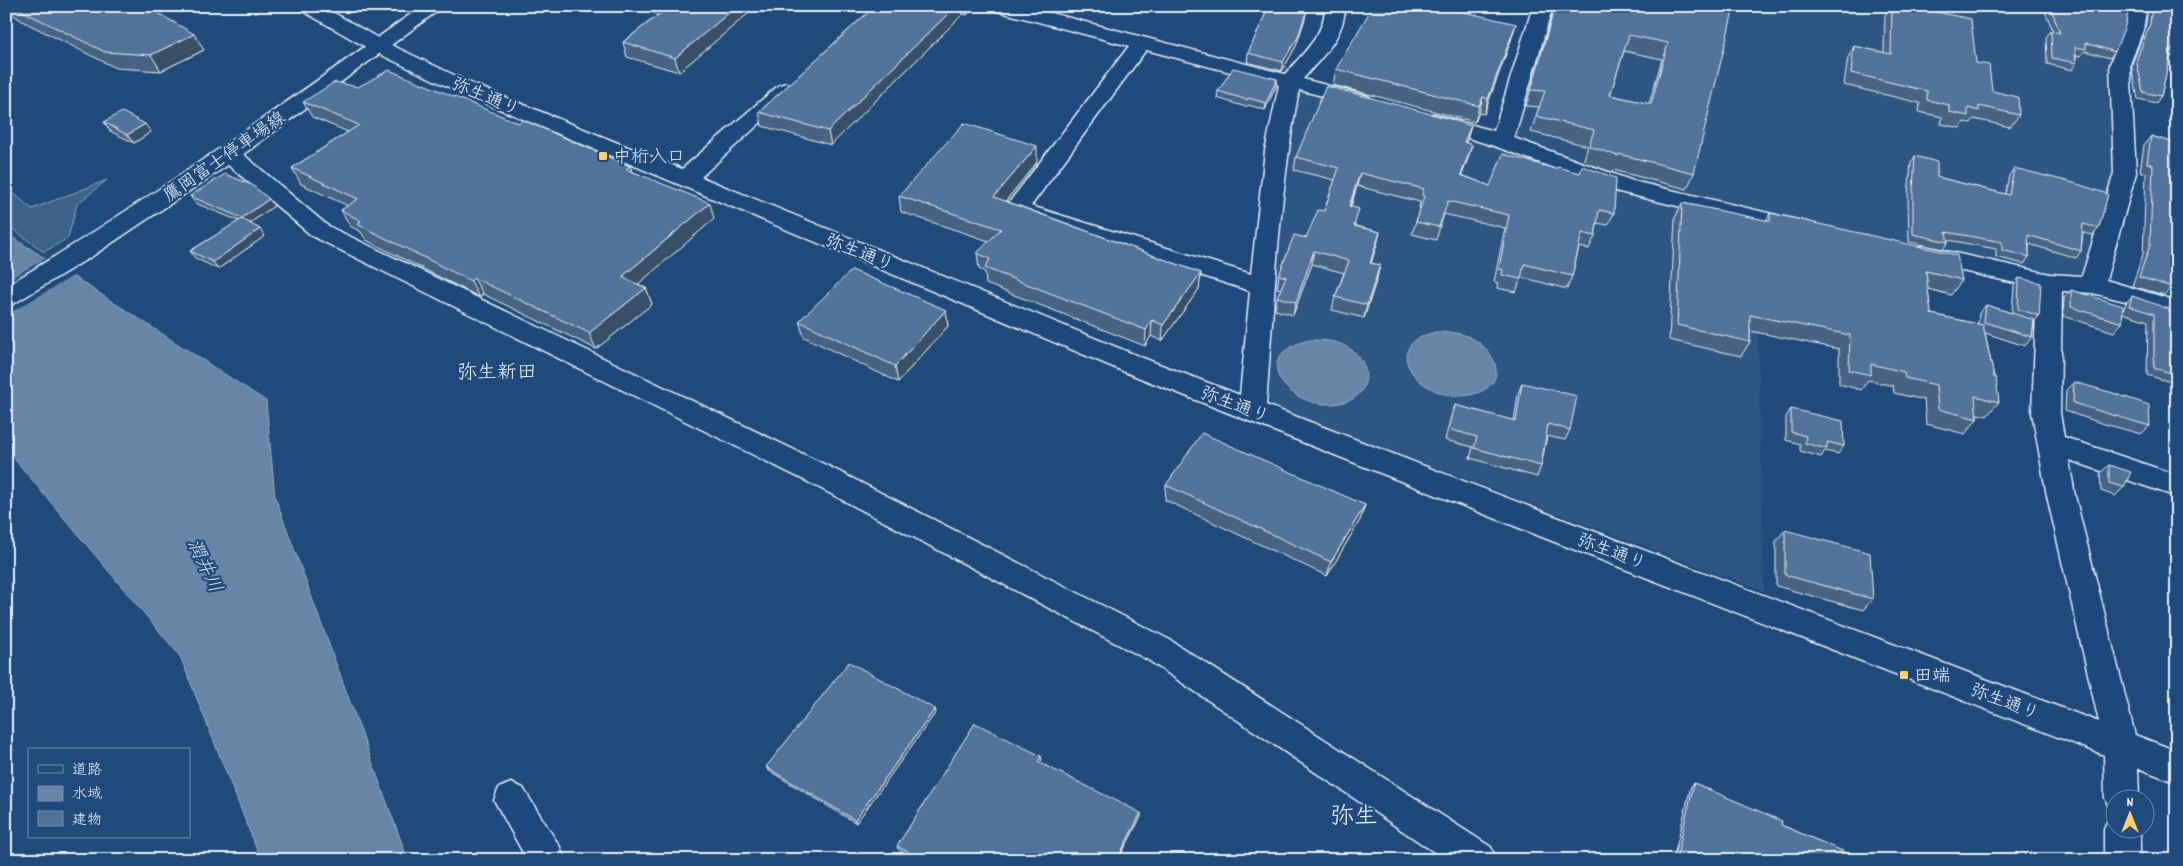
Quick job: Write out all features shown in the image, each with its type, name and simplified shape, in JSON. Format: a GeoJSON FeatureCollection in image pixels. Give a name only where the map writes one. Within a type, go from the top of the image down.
{"type":"FeatureCollection","features":[{"type":"Feature","properties":{"kind":"street","name":"弥生通り"},"geometry":{"type":"LineString","coordinates":[[308,6],[378,46],[468,89],[1134,365],[2177,767]]}},
{"type":"Feature","properties":{"kind":"street","name":"鷹岡富士停車場線"},"geometry":{"type":"LineString","coordinates":[[6,297],[73,257],[229,154],[436,6]]}},
{"type":"Feature","properties":{"kind":"street"},"geometry":{"type":"LineString","coordinates":[[1000,6],[1381,106]]}},
{"type":"Feature","properties":{"kind":"street"},"geometry":{"type":"LineString","coordinates":[[1252,410],[1276,151],[1290,81],[1322,44],[1335,21],[1336,6]]}},
{"type":"Feature","properties":{"kind":"street"},"geometry":{"type":"LineString","coordinates":[[1502,142],[1543,6]]}},
{"type":"Feature","properties":{"kind":"street"},"geometry":{"type":"LineString","coordinates":[[2092,285],[2125,173],[2120,64],[2133,30],[2138,6]]}},
{"type":"Feature","properties":{"kind":"street"},"geometry":{"type":"LineString","coordinates":[[1140,43],[1016,209],[1262,286]]}},
{"type":"Feature","properties":{"kind":"street"},"geometry":{"type":"LineString","coordinates":[[685,179],[804,73]]}},
{"type":"Feature","properties":{"kind":"street"},"geometry":{"type":"LineString","coordinates":[[1418,116],[1502,142],[1627,187],[1820,232]]}},
{"type":"Feature","properties":{"kind":"street"},"geometry":{"type":"LineString","coordinates":[[229,154],[320,231],[822,476],[1159,650],[1478,860]]}},
{"type":"Feature","properties":{"kind":"street"},"geometry":{"type":"LineString","coordinates":[[1907,250],[2050,282],[2092,285],[2130,294],[2177,310]]}},
{"type":"Feature","properties":{"kind":"street"},"geometry":{"type":"LineString","coordinates":[[2050,282],[2045,399],[2050,443],[2121,745],[2122,788]]}},
{"type":"Feature","properties":{"kind":"street"},"geometry":{"type":"LineString","coordinates":[[2050,443],[2177,486]]}},
{"type":"Feature","properties":{"kind":"street"},"geometry":{"type":"LineString","coordinates":[[511,800],[547,860]]}},
{"type":"Feature","properties":{"kind":"street"},"geometry":{"type":"LineString","coordinates":[[2122,838],[2122,860]]}},
{"type":"Feature","properties":{"kind":"shaded area"},"geometry":{"type":"Polygon","coordinates":[[[1543,6],[2138,6],[2114,164],[2092,285],[1914,244],[1763,219],[1758,333],[1764,591],[1262,403],[1290,81],[1496,133],[1543,6]]]}},
{"type":"Feature","properties":{"kind":"shaded area"},"geometry":{"type":"Polygon","coordinates":[[[107,180],[77,204],[68,238],[44,252],[6,224],[6,187],[32,209],[107,180]]]}},
{"type":"Feature","properties":{"kind":"water","name":"潤井川"},"geometry":{"type":"Polygon","coordinates":[[[6,233],[266,401],[275,497],[408,860],[261,860],[180,656],[6,449],[6,233]]]}},
{"type":"Feature","properties":{"kind":"water"},"geometry":{"type":"Polygon","coordinates":[[[1436,332],[1467,336],[1485,348],[1492,356],[1496,374],[1493,382],[1486,389],[1474,394],[1456,396],[1439,392],[1424,384],[1413,374],[1407,362],[1408,350],[1417,340],[1436,332]]]}},
{"type":"Feature","properties":{"kind":"water"},"geometry":{"type":"Polygon","coordinates":[[[1310,340],[1339,343],[1349,348],[1360,358],[1364,365],[1366,380],[1364,387],[1353,398],[1345,402],[1325,404],[1307,400],[1292,392],[1282,382],[1277,370],[1279,358],[1290,348],[1310,340]]]}},
{"type":"Feature","properties":{"kind":"pier"},"geometry":{"type":"Polygon","coordinates":[[[48,257],[75,275],[6,315],[6,281],[48,257]]]}},
{"type":"Feature","properties":{"kind":"building"},"geometry":{"type":"Polygon","coordinates":[[[12,6],[146,6],[194,34],[151,55],[105,52],[12,6]]]}},
{"type":"Feature","properties":{"kind":"building"},"geometry":{"type":"Polygon","coordinates":[[[668,6],[737,6],[675,58],[623,42],[668,6]]]}},
{"type":"Feature","properties":{"kind":"building"},"geometry":{"type":"Polygon","coordinates":[[[875,6],[956,6],[828,131],[759,112],[875,6]]]}},
{"type":"Feature","properties":{"kind":"building"},"geometry":{"type":"Polygon","coordinates":[[[1269,6],[1292,6],[1307,9],[1298,37],[1283,62],[1248,53],[1269,6]]]}},
{"type":"Feature","properties":{"kind":"building"},"geometry":{"type":"Polygon","coordinates":[[[1373,6],[1439,6],[1516,24],[1488,99],[1483,97],[1479,106],[1336,69],[1373,6]]]}},
{"type":"Feature","properties":{"kind":"building"},"geometry":{"type":"Polygon","coordinates":[[[1555,6],[1716,6],[1733,11],[1694,173],[1619,154],[1618,156],[1589,146],[1594,130],[1536,116],[1545,91],[1531,90],[1555,6]],[[1629,35],[1610,95],[1651,104],[1668,43],[1629,35]]]}},
{"type":"Feature","properties":{"kind":"building"},"geometry":{"type":"Polygon","coordinates":[[[1892,6],[1906,6],[1971,19],[1976,63],[1989,65],[1992,91],[2018,97],[2019,115],[1979,106],[1979,111],[1968,108],[1968,116],[1949,112],[1949,105],[1927,100],[1927,91],[1851,73],[1854,46],[1891,54],[1892,6]]]}},
{"type":"Feature","properties":{"kind":"building"},"geometry":{"type":"Polygon","coordinates":[[[2050,6],[2129,6],[2126,23],[2115,52],[2086,43],[2086,49],[2075,47],[2076,63],[2052,58],[2051,31],[2060,33],[2050,6]]]}},
{"type":"Feature","properties":{"kind":"building"},"geometry":{"type":"Polygon","coordinates":[[[2152,6],[2172,6],[2177,8],[2177,50],[2172,48],[2161,96],[2143,92],[2137,64],[2137,58],[2150,24],[2152,6]]]}},
{"type":"Feature","properties":{"kind":"building"},"geometry":{"type":"Polygon","coordinates":[[[1233,68],[1277,79],[1266,103],[1248,98],[1247,100],[1218,91],[1233,68]]]}},
{"type":"Feature","properties":{"kind":"building"},"geometry":{"type":"Polygon","coordinates":[[[389,70],[519,123],[523,120],[630,166],[626,169],[710,203],[622,277],[646,288],[589,333],[474,278],[471,281],[357,224],[361,221],[341,210],[358,199],[292,168],[359,125],[303,102],[335,82],[358,87],[389,70]]]}},
{"type":"Feature","properties":{"kind":"building"},"geometry":{"type":"Polygon","coordinates":[[[1326,86],[1471,126],[1464,142],[1472,145],[1461,175],[1490,186],[1503,154],[1556,169],[1557,167],[1580,173],[1582,166],[1616,178],[1614,213],[1599,210],[1595,236],[1582,233],[1572,276],[1524,264],[1521,279],[1502,275],[1503,270],[1499,269],[1509,215],[1448,201],[1439,227],[1416,222],[1424,196],[1422,195],[1424,189],[1360,173],[1349,206],[1359,209],[1354,226],[1380,232],[1370,263],[1380,265],[1367,305],[1335,297],[1349,261],[1314,251],[1296,302],[1277,297],[1286,277],[1279,275],[1294,235],[1306,238],[1318,210],[1324,211],[1339,168],[1296,157],[1326,86]]]}},
{"type":"Feature","properties":{"kind":"building"},"geometry":{"type":"Polygon","coordinates":[[[122,112],[145,124],[127,135],[104,122],[122,112]]]}},
{"type":"Feature","properties":{"kind":"building"},"geometry":{"type":"Polygon","coordinates":[[[964,123],[1037,146],[994,197],[1201,273],[1163,325],[1152,320],[1146,330],[985,268],[990,259],[977,253],[1001,229],[899,196],[964,123]]]}},
{"type":"Feature","properties":{"kind":"building"},"geometry":{"type":"Polygon","coordinates":[[[2151,136],[2177,144],[2177,273],[2172,287],[2139,277],[2150,245],[2153,165],[2147,163],[2151,136]]]}},
{"type":"Feature","properties":{"kind":"building"},"geometry":{"type":"Polygon","coordinates":[[[1915,156],[1937,162],[1937,177],[2009,195],[2014,168],[2074,183],[2108,194],[2099,228],[2083,224],[2081,251],[2028,235],[2029,257],[2002,250],[2002,242],[1946,232],[1948,242],[1913,234],[1915,156]]]}},
{"type":"Feature","properties":{"kind":"building"},"geometry":{"type":"Polygon","coordinates":[[[225,174],[252,185],[269,199],[242,218],[190,196],[225,174]]]}},
{"type":"Feature","properties":{"kind":"building"},"geometry":{"type":"Polygon","coordinates":[[[1682,203],[1770,221],[1770,213],[1957,255],[1962,280],[1926,271],[1931,314],[1983,325],[1994,377],[1996,378],[1999,402],[1975,396],[1977,419],[1938,409],[1936,385],[1905,378],[1904,372],[1871,364],[1871,375],[1849,370],[1850,335],[1750,315],[1750,342],[1677,325],[1682,203]]]}},
{"type":"Feature","properties":{"kind":"building"},"geometry":{"type":"Polygon","coordinates":[[[242,219],[260,229],[213,262],[190,251],[242,219]]]}},
{"type":"Feature","properties":{"kind":"building"},"geometry":{"type":"Polygon","coordinates":[[[852,270],[946,310],[895,366],[799,321],[852,270]]]}},
{"type":"Feature","properties":{"kind":"building"},"geometry":{"type":"Polygon","coordinates":[[[2019,278],[2041,283],[2039,316],[2018,309],[2019,278]]]}},
{"type":"Feature","properties":{"kind":"building"},"geometry":{"type":"Polygon","coordinates":[[[2071,290],[2123,306],[2122,323],[2071,307],[2071,290]]]}},
{"type":"Feature","properties":{"kind":"building"},"geometry":{"type":"Polygon","coordinates":[[[2132,296],[2169,309],[2169,312],[2177,314],[2177,375],[2154,368],[2154,314],[2129,306],[2132,296]]]}},
{"type":"Feature","properties":{"kind":"building"},"geometry":{"type":"Polygon","coordinates":[[[1986,305],[2034,320],[2032,337],[1984,322],[1986,305]]]}},
{"type":"Feature","properties":{"kind":"building"},"geometry":{"type":"Polygon","coordinates":[[[2074,382],[2149,405],[2150,426],[2073,403],[2074,382]]]}},
{"type":"Feature","properties":{"kind":"building"},"geometry":{"type":"Polygon","coordinates":[[[1522,383],[1577,396],[1570,430],[1548,424],[1541,466],[1474,448],[1477,437],[1449,429],[1455,405],[1516,421],[1522,383]]]}},
{"type":"Feature","properties":{"kind":"building"},"geometry":{"type":"Polygon","coordinates":[[[1791,409],[1843,421],[1844,446],[1827,442],[1827,449],[1805,443],[1806,436],[1791,432],[1791,409]]]}},
{"type":"Feature","properties":{"kind":"building"},"geometry":{"type":"Polygon","coordinates":[[[1202,433],[1365,505],[1331,562],[1166,485],[1202,433]]]}},
{"type":"Feature","properties":{"kind":"building"},"geometry":{"type":"Polygon","coordinates":[[[2109,465],[2131,472],[2124,487],[2109,483],[2109,465]]]}},
{"type":"Feature","properties":{"kind":"building"},"geometry":{"type":"Polygon","coordinates":[[[1785,530],[1870,553],[1873,599],[1785,575],[1785,530]]]}},
{"type":"Feature","properties":{"kind":"building"},"geometry":{"type":"Polygon","coordinates":[[[849,662],[935,709],[855,820],[766,767],[849,662]]]}},
{"type":"Feature","properties":{"kind":"building"},"geometry":{"type":"Polygon","coordinates":[[[975,723],[1041,756],[1038,762],[1141,813],[1117,860],[923,860],[897,846],[975,723]]]}},
{"type":"Feature","properties":{"kind":"building"},"geometry":{"type":"Polygon","coordinates":[[[1694,783],[1782,821],[1781,825],[1859,858],[1859,855],[1871,860],[1676,860],[1694,783]]]}},
{"type":"Feature","properties":{"kind":"place","name":"中桁入口"},"geometry":{"type":"Point","coordinates":[603,156]}},
{"type":"Feature","properties":{"kind":"place","name":"田端"},"geometry":{"type":"Point","coordinates":[1904,675]}},
{"type":"Feature","properties":{"kind":"district","name":"弥生新田"},"geometry":{"type":"Point","coordinates":[497,371]}},
{"type":"Feature","properties":{"kind":"district","name":"弥生"},"geometry":{"type":"Point","coordinates":[1354,815]}}]}
